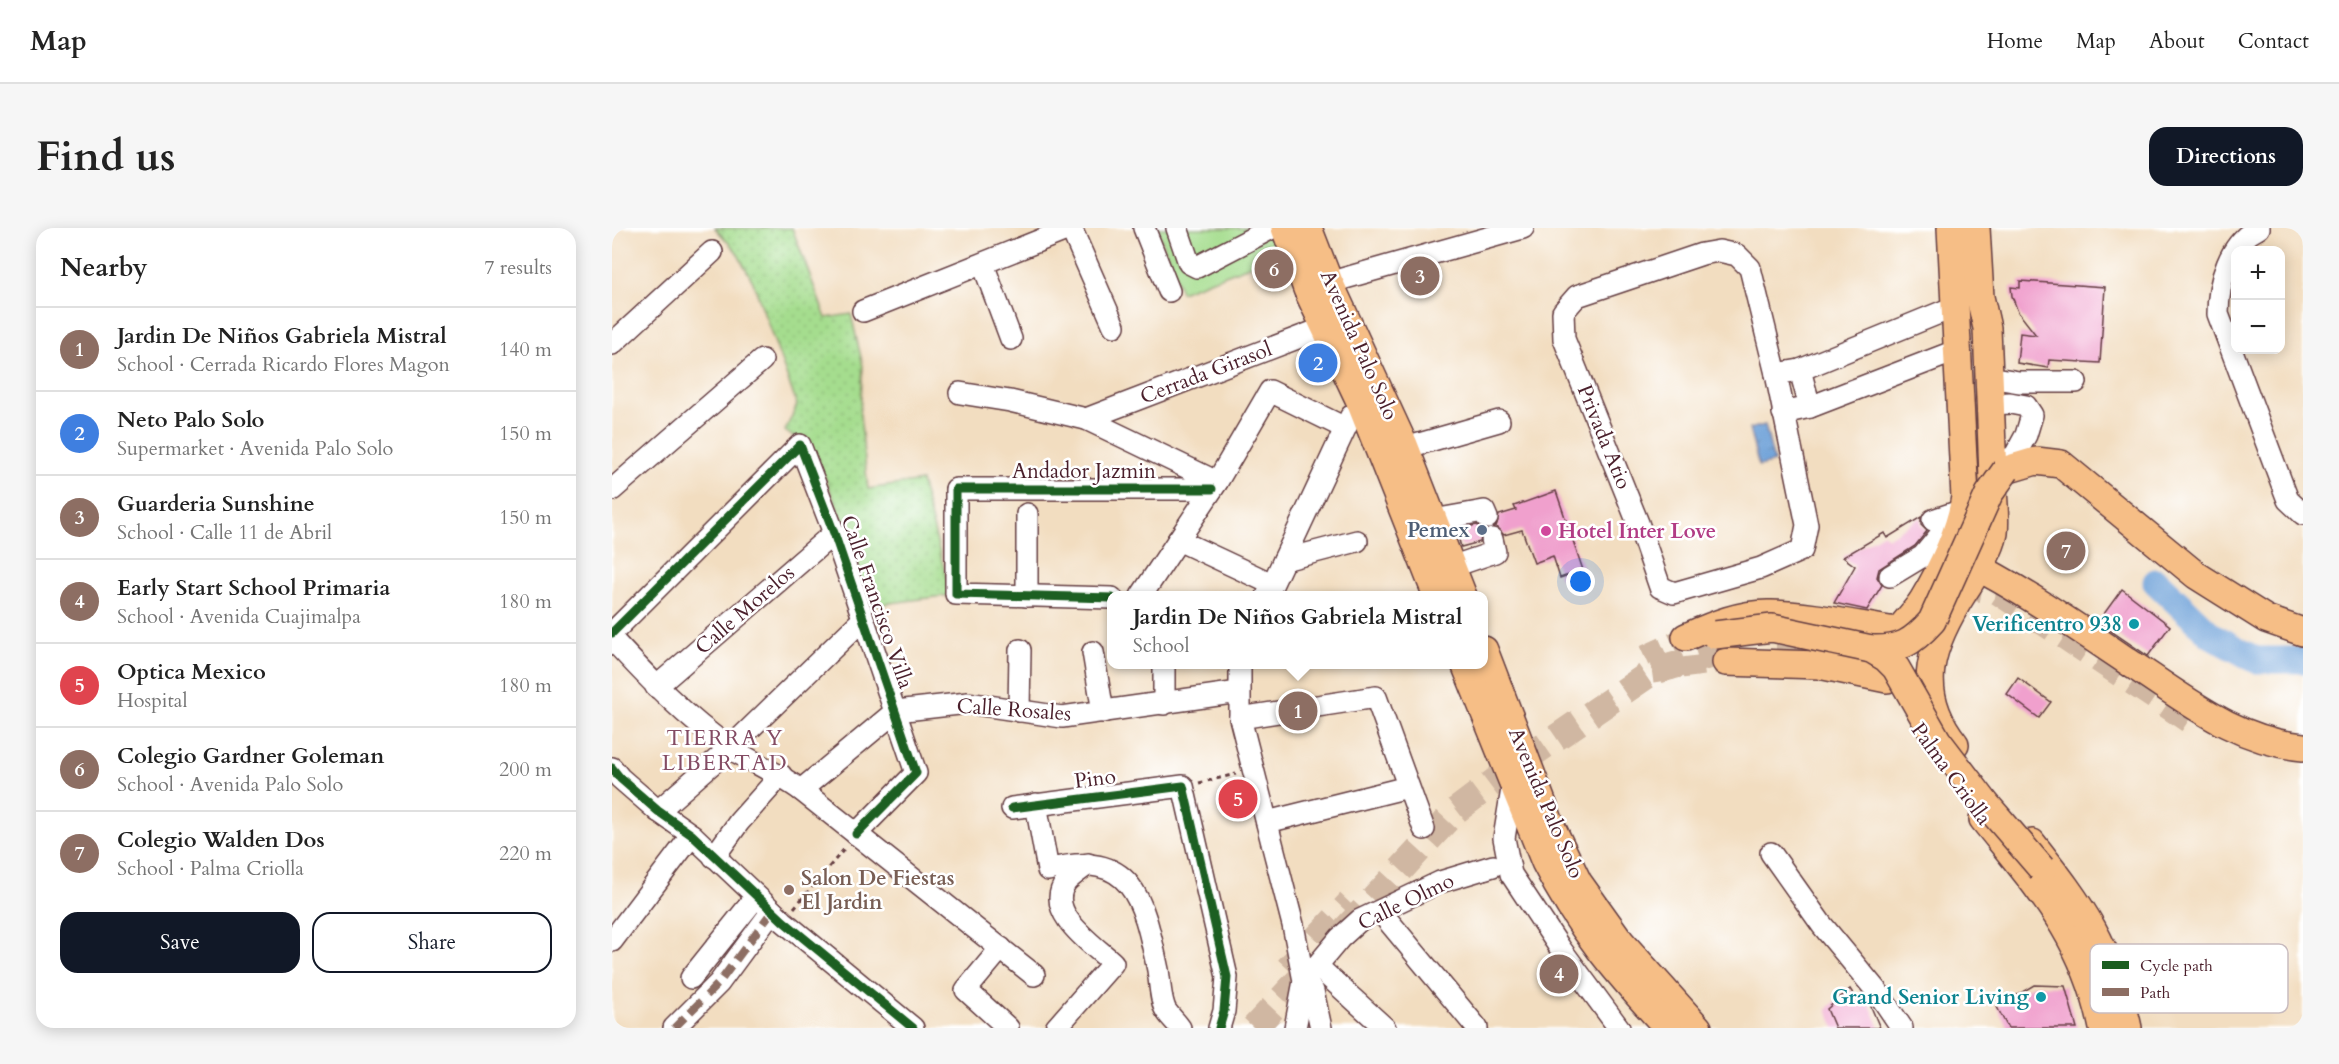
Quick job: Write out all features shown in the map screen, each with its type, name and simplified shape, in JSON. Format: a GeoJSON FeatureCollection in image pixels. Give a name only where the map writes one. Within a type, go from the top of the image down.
{"type":"FeatureCollection","features":[{"type":"Feature","properties":{"kind":"main road","name":"Avenida Palo Solo"},"geometry":{"type":"LineString","coordinates":[[1285,228],[1370,375],[1405,448],[1461,591]]}},
{"type":"Feature","properties":{"kind":"main road","name":"Avenida Palo Solo"},"geometry":{"type":"LineString","coordinates":[[1308,228],[1326,327],[1359,399],[1435,591]]}},
{"type":"Feature","properties":{"kind":"main road"},"geometry":{"type":"LineString","coordinates":[[1896,631],[1771,614],[1715,624],[1686,637],[1721,650],[1820,665],[1887,679],[1886,654],[1896,631],[1912,617],[1965,497],[1951,228]]}},
{"type":"Feature","properties":{"kind":"main road","name":"Palma Criolla"},"geometry":{"type":"LineString","coordinates":[[1976,228],[1980,297],[1973,330],[1985,395],[1992,463],[1994,534],[1934,649],[1929,669],[1930,692],[1947,733],[1950,757],[2070,933],[2090,979]]}},
{"type":"Feature","properties":{"kind":"main road"},"geometry":{"type":"LineString","coordinates":[[1721,650],[1772,628],[1871,649],[1900,647],[1918,637],[1932,621],[1997,479],[2006,470],[2036,461],[2061,464],[2070,469],[2196,575],[2266,619],[2303,632]]}},
{"type":"Feature","properties":{"kind":"main road"},"geometry":{"type":"LineString","coordinates":[[1948,536],[1971,580],[2010,583],[2230,728],[2267,741],[2303,747]]}},
{"type":"Feature","properties":{"kind":"main road"},"geometry":{"type":"LineString","coordinates":[[1721,650],[1776,648]]}},
{"type":"Feature","properties":{"kind":"main road"},"geometry":{"type":"LineString","coordinates":[[1871,649],[1896,668],[1937,740],[1986,804],[2042,869],[2070,891]]}},
{"type":"Feature","properties":{"kind":"main road","name":"Avenida Palo Solo"},"geometry":{"type":"LineString","coordinates":[[1488,660],[1552,828],[1570,867],[1655,997],[1668,1028]]}},
{"type":"Feature","properties":{"kind":"main road","name":"Avenida Palo Solo"},"geometry":{"type":"LineString","coordinates":[[1467,669],[1558,889],[1585,932],[1655,997],[1698,1028]]}},
{"type":"Feature","properties":{"kind":"main road","name":"Palma Criolla"},"geometry":{"type":"LineString","coordinates":[[1887,679],[1926,746],[1950,757],[2070,891],[2102,944]]}},
{"type":"Feature","properties":{"kind":"main road"},"geometry":{"type":"LineString","coordinates":[[2200,726],[2261,752],[2282,756],[2303,755]]}},
{"type":"Feature","properties":{"kind":"main road","name":"Palma Criolla"},"geometry":{"type":"LineString","coordinates":[[2099,1013],[2103,1028]]}},
{"type":"Feature","properties":{"kind":"main road","name":"Palma Criolla"},"geometry":{"type":"LineString","coordinates":[[2124,1013],[2128,1028]]}},
{"type":"Feature","properties":{"kind":"street"},"geometry":{"type":"LineString","coordinates":[[862,311],[1071,228],[1114,326]]}},
{"type":"Feature","properties":{"kind":"street"},"geometry":{"type":"LineString","coordinates":[[1144,228],[1169,291]]}},
{"type":"Feature","properties":{"kind":"street"},"geometry":{"type":"LineString","coordinates":[[1177,228],[1189,263],[1197,267],[1272,228]]}},
{"type":"Feature","properties":{"kind":"street"},"geometry":{"type":"LineString","coordinates":[[1318,286],[1523,228]]}},
{"type":"Feature","properties":{"kind":"street"},"geometry":{"type":"LineString","coordinates":[[2259,228],[2249,233],[2232,251],[2218,300],[2218,314],[2288,500],[2303,514]]}},
{"type":"Feature","properties":{"kind":"street","name":"Privada Atio"},"geometry":{"type":"LineString","coordinates":[[1719,251],[1737,255],[1750,268],[1776,374],[1807,525],[1802,550],[1761,568],[1674,593],[1660,587],[1638,523],[1564,339],[1563,312],[1577,296],[1681,261],[1719,251]]}},
{"type":"Feature","properties":{"kind":"street"},"geometry":{"type":"LineString","coordinates":[[612,344],[712,252]]}},
{"type":"Feature","properties":{"kind":"street"},"geometry":{"type":"LineString","coordinates":[[983,264],[1011,339]]}},
{"type":"Feature","properties":{"kind":"street"},"geometry":{"type":"LineString","coordinates":[[1776,374],[1800,370],[1954,307]]}},
{"type":"Feature","properties":{"kind":"street","name":"Cerrada Girasol"},"geometry":{"type":"LineString","coordinates":[[1086,419],[1326,327]]}},
{"type":"Feature","properties":{"kind":"street"},"geometry":{"type":"LineString","coordinates":[[1783,413],[1810,407],[1958,350]]}},
{"type":"Feature","properties":{"kind":"street"},"geometry":{"type":"LineString","coordinates":[[612,490],[762,360]]}},
{"type":"Feature","properties":{"kind":"street"},"geometry":{"type":"LineString","coordinates":[[1800,370],[1810,407]]}},
{"type":"Feature","properties":{"kind":"street"},"geometry":{"type":"LineString","coordinates":[[1178,540],[1270,590],[1370,375]]}},
{"type":"Feature","properties":{"kind":"street"},"geometry":{"type":"LineString","coordinates":[[1985,395],[2037,383],[2076,381]]}},
{"type":"Feature","properties":{"kind":"street"},"geometry":{"type":"LineString","coordinates":[[1144,591],[1215,485],[1270,391],[1345,428]]}},
{"type":"Feature","properties":{"kind":"street"},"geometry":{"type":"LineString","coordinates":[[960,393],[1010,401],[1086,419],[1215,485]]}},
{"type":"Feature","properties":{"kind":"street"},"geometry":{"type":"LineString","coordinates":[[1985,395],[2026,406],[2032,415],[2026,435],[2014,457],[1992,463]]}},
{"type":"Feature","properties":{"kind":"street"},"geometry":{"type":"LineString","coordinates":[[1405,448],[1499,421]]}},
{"type":"Feature","properties":{"kind":"street","name":"Calle Francisco Villa"},"geometry":{"type":"LineString","coordinates":[[612,633],[800,445],[834,533],[916,773],[856,834]]}},
{"type":"Feature","properties":{"kind":"street","name":"Andador Jazmin"},"geometry":{"type":"LineString","coordinates":[[1027,596],[956,594],[956,489],[1215,485]]}},
{"type":"Feature","properties":{"kind":"street"},"geometry":{"type":"LineString","coordinates":[[1433,520],[1484,511],[1495,552],[1451,567]]}},
{"type":"Feature","properties":{"kind":"street"},"geometry":{"type":"LineString","coordinates":[[1027,514],[1027,596],[1107,598]]}},
{"type":"Feature","properties":{"kind":"street","name":"Calle Morelos"},"geometry":{"type":"LineString","coordinates":[[656,687],[834,533]]}},
{"type":"Feature","properties":{"kind":"street"},"geometry":{"type":"LineString","coordinates":[[1890,576],[1923,556],[1941,534],[1948,536]]}},
{"type":"Feature","properties":{"kind":"street"},"geometry":{"type":"LineString","coordinates":[[1284,560],[1357,541]]}},
{"type":"Feature","properties":{"kind":"street"},"geometry":{"type":"LineString","coordinates":[[658,811],[730,748],[862,619]]}},
{"type":"Feature","properties":{"kind":"street"},"geometry":{"type":"LineString","coordinates":[[612,639],[656,687],[730,748],[781,776],[801,790],[1034,975]]}},
{"type":"Feature","properties":{"kind":"street"},"geometry":{"type":"LineString","coordinates":[[1019,711],[1020,650]]}},
{"type":"Feature","properties":{"kind":"street"},"geometry":{"type":"LineString","coordinates":[[1093,652],[1103,712]]}},
{"type":"Feature","properties":{"kind":"street"},"geometry":{"type":"LineString","coordinates":[[1164,669],[1164,704]]}},
{"type":"Feature","properties":{"kind":"street"},"geometry":{"type":"LineString","coordinates":[[1240,669],[1240,718],[1293,925],[1310,974],[1321,1028]]}},
{"type":"Feature","properties":{"kind":"street","name":"Calle Rosales"},"geometry":{"type":"LineString","coordinates":[[896,711],[968,703],[1062,717],[1239,692]]}},
{"type":"Feature","properties":{"kind":"street"},"geometry":{"type":"LineString","coordinates":[[1240,718],[1376,697],[1424,829]]}},
{"type":"Feature","properties":{"kind":"street"},"geometry":{"type":"LineString","coordinates":[[801,790],[896,711]]}},
{"type":"Feature","properties":{"kind":"street"},"geometry":{"type":"LineString","coordinates":[[714,856],[739,822],[781,776]]}},
{"type":"Feature","properties":{"kind":"street"},"geometry":{"type":"LineString","coordinates":[[615,779],[692,836],[777,916],[913,1028]]}},
{"type":"Feature","properties":{"kind":"street"},"geometry":{"type":"LineString","coordinates":[[1513,783],[1504,838],[1511,874],[1560,948],[1619,1028]]}},
{"type":"Feature","properties":{"kind":"street"},"geometry":{"type":"LineString","coordinates":[[1183,786],[1220,936],[1227,977],[1220,1028]]}},
{"type":"Feature","properties":{"kind":"street","name":"Pino"},"geometry":{"type":"LineString","coordinates":[[1012,808],[1183,786]]}},
{"type":"Feature","properties":{"kind":"street"},"geometry":{"type":"LineString","coordinates":[[1266,822],[1408,787]]}},
{"type":"Feature","properties":{"kind":"street"},"geometry":{"type":"LineString","coordinates":[[1036,804],[1048,870],[1072,863],[1100,864],[1119,873],[1139,900],[1164,1008],[1180,1028]]}},
{"type":"Feature","properties":{"kind":"street"},"geometry":{"type":"LineString","coordinates":[[612,941],[692,836]]}},
{"type":"Feature","properties":{"kind":"street"},"geometry":{"type":"LineString","coordinates":[[1771,853],[1822,925],[1879,994],[1902,1028]]}},
{"type":"Feature","properties":{"kind":"street"},"geometry":{"type":"LineString","coordinates":[[1056,1028],[1113,963],[1068,920],[1061,908],[1061,893],[1066,881],[1088,864]]}},
{"type":"Feature","properties":{"kind":"street","name":"Calle Olmo"},"geometry":{"type":"LineString","coordinates":[[1310,974],[1360,920],[1453,877],[1494,866]]}},
{"type":"Feature","properties":{"kind":"street"},"geometry":{"type":"LineString","coordinates":[[691,978],[756,897]]}},
{"type":"Feature","properties":{"kind":"street"},"geometry":{"type":"LineString","coordinates":[[1380,911],[1477,1028]]}},
{"type":"Feature","properties":{"kind":"street"},"geometry":{"type":"LineString","coordinates":[[674,1028],[720,983],[777,916]]}},
{"type":"Feature","properties":{"kind":"street"},"geometry":{"type":"LineString","coordinates":[[1001,948],[966,990],[1005,1028]]}},
{"type":"Feature","properties":{"kind":"street"},"geometry":{"type":"LineString","coordinates":[[1295,1028],[1310,974]]}},
{"type":"Feature","properties":{"kind":"street"},"geometry":{"type":"LineString","coordinates":[[1310,974],[1311,1028]]}},
{"type":"Feature","properties":{"kind":"street"},"geometry":{"type":"LineString","coordinates":[[1310,974],[1385,1028]]}},
{"type":"Feature","properties":{"kind":"path"},"geometry":{"type":"LineString","coordinates":[[1183,786],[1252,770]]}},
{"type":"Feature","properties":{"kind":"path"},"geometry":{"type":"LineString","coordinates":[[777,916],[856,834]]}},
{"type":"Feature","properties":{"kind":"green space"},"geometry":{"type":"Polygon","coordinates":[[[715,228],[792,228],[826,318],[851,314],[863,366],[860,414],[868,489],[921,481],[951,595],[868,606],[838,510],[815,452],[785,431],[797,405],[753,282],[736,251],[715,228]]]}},
{"type":"Feature","properties":{"kind":"green space"},"geometry":{"type":"Polygon","coordinates":[[[1157,228],[1273,228],[1283,253],[1181,292],[1157,228]]]}},
{"type":"Feature","properties":{"kind":"water"},"geometry":{"type":"Polygon","coordinates":[[[1765,425],[1774,462],[1759,466],[1749,429],[1765,425]]]}},
{"type":"Feature","properties":{"kind":"building"},"geometry":{"type":"Polygon","coordinates":[[[2020,281],[2105,287],[2100,363],[2049,360],[2048,368],[2017,363],[2020,333],[2036,335],[2018,312],[2012,296],[2011,287],[2020,288],[2020,281]]]}},
{"type":"Feature","properties":{"kind":"building","name":"Hotel Inter Love"},"geometry":{"type":"Polygon","coordinates":[[[1556,491],[1583,570],[1560,578],[1553,556],[1534,563],[1522,530],[1504,535],[1496,527],[1499,515],[1516,510],[1514,506],[1556,491]]]}},
{"type":"Feature","properties":{"kind":"building"},"geometry":{"type":"Polygon","coordinates":[[[1921,517],[1921,525],[1927,531],[1915,546],[1879,569],[1877,577],[1882,585],[1867,610],[1834,603],[1855,566],[1843,557],[1884,533],[1887,538],[1921,517]]]}},
{"type":"Feature","properties":{"kind":"building"},"geometry":{"type":"Polygon","coordinates":[[[1477,525],[1483,530],[1480,542],[1461,547],[1456,529],[1477,525]]]}},
{"type":"Feature","properties":{"kind":"building","name":"Verificentro 938"},"geometry":{"type":"Polygon","coordinates":[[[2122,589],[2170,626],[2148,656],[2098,622],[2122,589]]]}},
{"type":"Feature","properties":{"kind":"building"},"geometry":{"type":"Polygon","coordinates":[[[2018,678],[2051,702],[2039,718],[2007,694],[2018,678]]]}},
{"type":"Feature","properties":{"kind":"building","name":"Grand Senior Living"},"geometry":{"type":"Polygon","coordinates":[[[2034,985],[2065,986],[2077,1028],[2008,1028],[1997,1007],[2034,985]]]}},
{"type":"Feature","properties":{"kind":"building"},"geometry":{"type":"Polygon","coordinates":[[[1850,989],[1859,1003],[1869,1002],[1880,1028],[1835,1028],[1827,1009],[1850,989]]]}},
{"type":"Feature","properties":{"kind":"waterway"},"geometry":{"type":"LineString","coordinates":[[2156,582],[2211,635],[2256,660],[2303,660]]}},
{"type":"Feature","properties":{"kind":"tunnel"},"geometry":{"type":"LineString","coordinates":[[1976,405],[1981,503]]}},
{"type":"Feature","properties":{"kind":"tunnel"},"geometry":{"type":"LineString","coordinates":[[1956,589],[1968,586],[1999,592],[2200,727]]}},
{"type":"Feature","properties":{"kind":"tunnel"},"geometry":{"type":"LineString","coordinates":[[1644,656],[1686,637]]}},
{"type":"Feature","properties":{"kind":"tunnel"},"geometry":{"type":"LineString","coordinates":[[1776,649],[1838,648]]}},
{"type":"Feature","properties":{"kind":"tunnel"},"geometry":{"type":"LineString","coordinates":[[1345,930],[1454,812],[1515,766],[1652,672],[1721,652]]}},
{"type":"Feature","properties":{"kind":"tunnel"},"geometry":{"type":"LineString","coordinates":[[1652,672],[1726,662]]}},
{"type":"Feature","properties":{"kind":"tunnel"},"geometry":{"type":"LineString","coordinates":[[1288,969],[1350,903]]}},
{"type":"Feature","properties":{"kind":"tunnel"},"geometry":{"type":"LineString","coordinates":[[1254,1028],[1317,961]]}},
{"type":"Feature","properties":{"kind":"marked path"},"geometry":{"type":"LineString","coordinates":[[674,1028],[719,983],[772,911]]}},
{"type":"Feature","properties":{"kind":"cycle path"},"geometry":{"type":"LineString","coordinates":[[612,633],[800,445],[834,533],[916,773],[856,834]]}},
{"type":"Feature","properties":{"kind":"cycle path"},"geometry":{"type":"LineString","coordinates":[[1107,598],[956,594],[956,489],[1212,489]]}},
{"type":"Feature","properties":{"kind":"cycle path"},"geometry":{"type":"LineString","coordinates":[[612,768],[620,778],[658,811],[692,835],[783,921],[913,1028]]}},
{"type":"Feature","properties":{"kind":"cycle path"},"geometry":{"type":"LineString","coordinates":[[1012,808],[1183,786],[1227,977],[1224,1011],[1219,1028]]}},
{"type":"Feature","properties":{"kind":"place","name":"Colegio Gardner Goleman"},"geometry":{"type":"Point","coordinates":[1274,269]}},
{"type":"Feature","properties":{"kind":"place","name":"Guarderia Sunshine"},"geometry":{"type":"Point","coordinates":[1420,276]}},
{"type":"Feature","properties":{"kind":"place","name":"Neto Palo Solo"},"geometry":{"type":"Point","coordinates":[1318,363]}},
{"type":"Feature","properties":{"kind":"place","name":"Pemex"},"geometry":{"type":"Point","coordinates":[1482,530]}},
{"type":"Feature","properties":{"kind":"place","name":"Hotel Inter Love"},"geometry":{"type":"Point","coordinates":[1546,531]}},
{"type":"Feature","properties":{"kind":"place","name":"Colegio Walden Dos"},"geometry":{"type":"Point","coordinates":[2066,551]}},
{"type":"Feature","properties":{"kind":"place","name":"Verificentro 938"},"geometry":{"type":"Point","coordinates":[2134,624]}},
{"type":"Feature","properties":{"kind":"place","name":"Jardin De Niños Gabriela Mistral"},"geometry":{"type":"Point","coordinates":[1298,711]}},
{"type":"Feature","properties":{"kind":"place","name":"Optica Mexico"},"geometry":{"type":"Point","coordinates":[1238,799]}},
{"type":"Feature","properties":{"kind":"place","name":"Salon De Fiestas El Jardin"},"geometry":{"type":"Point","coordinates":[789,890]}},
{"type":"Feature","properties":{"kind":"place","name":"Early Start School Primaria"},"geometry":{"type":"Point","coordinates":[1559,974]}},
{"type":"Feature","properties":{"kind":"place","name":"Grand Senior Living"},"geometry":{"type":"Point","coordinates":[2041,997]}},
{"type":"Feature","properties":{"kind":"district","name":"TIERRA Y LIBERTAD"},"geometry":{"type":"Point","coordinates":[725,750]}}]}
